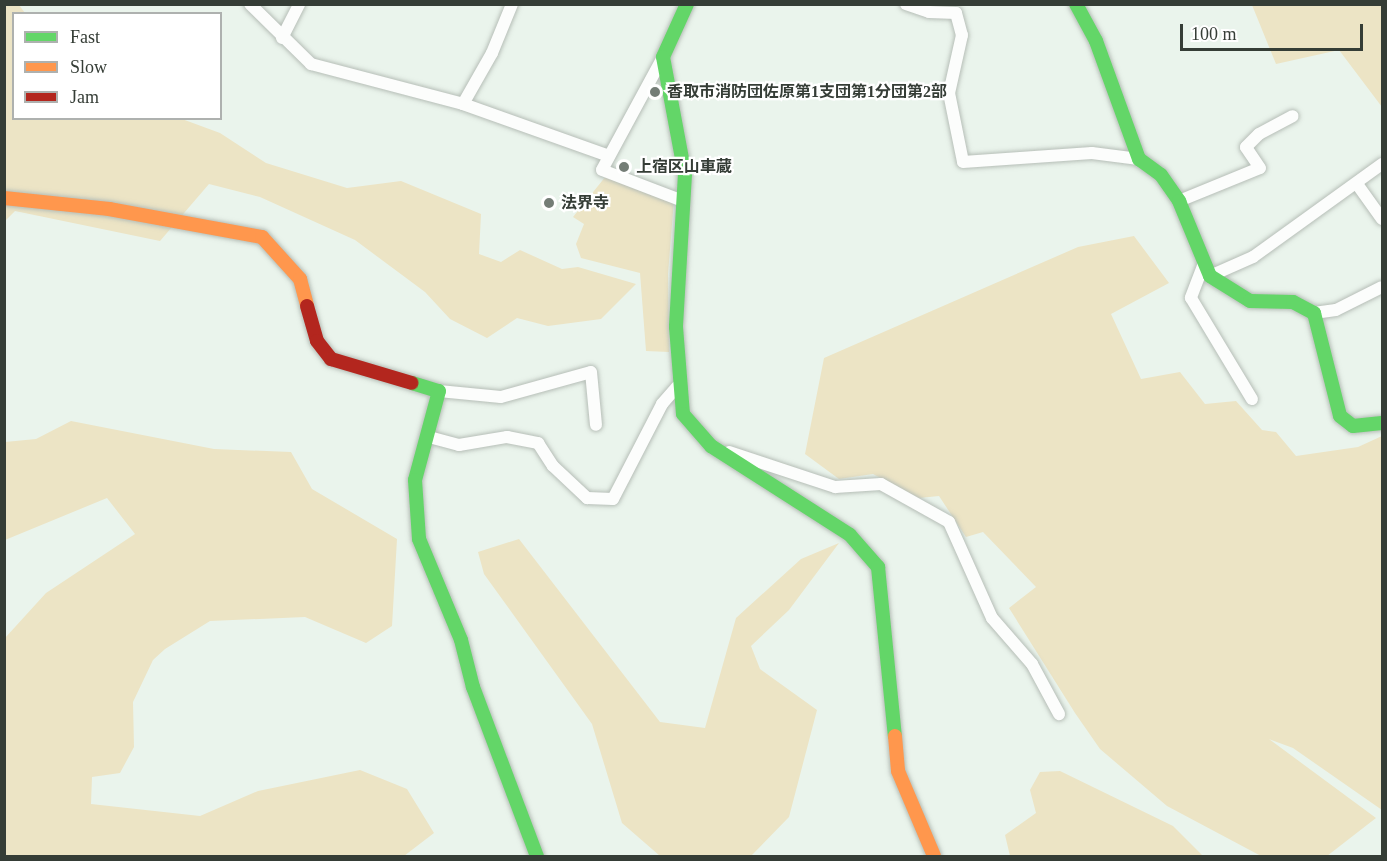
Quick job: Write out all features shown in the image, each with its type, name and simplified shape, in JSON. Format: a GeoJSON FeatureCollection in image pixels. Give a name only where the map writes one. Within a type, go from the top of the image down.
{"type":"FeatureCollection","features":[{"type":"Feature","properties":{"kind":"street"},"geometry":{"type":"LineString","coordinates":[[250,4],[311,64],[463,104],[609,156]]}},
{"type":"Feature","properties":{"kind":"street"},"geometry":{"type":"LineString","coordinates":[[282,38],[299,4]]}},
{"type":"Feature","properties":{"kind":"street"},"geometry":{"type":"LineString","coordinates":[[463,104],[492,53],[512,4]]}},
{"type":"Feature","properties":{"kind":"street"},"geometry":{"type":"LineString","coordinates":[[683,201],[603,170],[663,57],[687,4]]}},
{"type":"Feature","properties":{"kind":"street"},"geometry":{"type":"LineString","coordinates":[[906,4],[929,12],[956,13],[962,35],[949,93],[963,162],[1092,153],[1139,159],[1161,175],[1179,201],[1206,271],[1231,293],[1250,301],[1293,302],[1314,313],[1336,310],[1383,287]]}},
{"type":"Feature","properties":{"kind":"street"},"geometry":{"type":"LineString","coordinates":[[1076,4],[1096,41],[1109,92],[1139,159]]}},
{"type":"Feature","properties":{"kind":"street"},"geometry":{"type":"LineString","coordinates":[[663,57],[680,129],[683,201],[677,387],[683,414],[711,446],[850,535],[878,567],[898,771],[934,856]]}},
{"type":"Feature","properties":{"kind":"street"},"geometry":{"type":"LineString","coordinates":[[1179,201],[1260,168],[1246,147],[1259,134],[1293,116]]}},
{"type":"Feature","properties":{"kind":"street"},"geometry":{"type":"LineString","coordinates":[[1252,399],[1191,298],[1206,271],[1253,257],[1383,164]]}},
{"type":"Feature","properties":{"kind":"street"},"geometry":{"type":"LineString","coordinates":[[1357,184],[1383,219]]}},
{"type":"Feature","properties":{"kind":"street"},"geometry":{"type":"LineString","coordinates":[[4,198],[250,232],[262,237],[300,279],[317,341],[332,359],[440,391],[501,397],[591,372],[597,425]]}},
{"type":"Feature","properties":{"kind":"street"},"geometry":{"type":"LineString","coordinates":[[1314,313],[1340,416],[1353,426],[1383,423]]}},
{"type":"Feature","properties":{"kind":"street"},"geometry":{"type":"LineString","coordinates":[[429,437],[459,445],[507,437],[538,443],[553,466],[587,498],[613,499],[663,404],[677,387]]}},
{"type":"Feature","properties":{"kind":"street"},"geometry":{"type":"LineString","coordinates":[[440,391],[429,437],[415,480],[419,539],[461,640],[473,687],[537,856]]}},
{"type":"Feature","properties":{"kind":"street"},"geometry":{"type":"LineString","coordinates":[[711,446],[835,487],[881,484],[949,522],[992,618],[1032,664],[1059,714]]}},
{"type":"Feature","properties":{"kind":"shaded area"},"geometry":{"type":"Polygon","coordinates":[[[5,5],[19,5],[24,12],[12,12],[12,120],[185,120],[220,133],[266,163],[347,188],[401,181],[481,214],[479,254],[501,262],[520,250],[562,269],[578,267],[636,284],[601,319],[548,326],[517,318],[487,338],[450,319],[425,292],[355,240],[260,197],[209,184],[160,241],[15,211],[5,221],[5,5]]]}},
{"type":"Feature","properties":{"kind":"shaded area"},"geometry":{"type":"Polygon","coordinates":[[[1252,5],[1382,5],[1382,107],[1339,50],[1276,64],[1252,5]]]}},
{"type":"Feature","properties":{"kind":"shaded area"},"geometry":{"type":"Polygon","coordinates":[[[606,176],[674,200],[668,274],[669,352],[646,351],[640,273],[581,258],[576,244],[584,224],[573,217],[606,176]]]}},
{"type":"Feature","properties":{"kind":"shaded area"},"geometry":{"type":"Polygon","coordinates":[[[1134,236],[1169,283],[1111,314],[1141,379],[1180,372],[1205,404],[1236,401],[1262,430],[1276,432],[1296,456],[1358,447],[1382,436],[1382,810],[1293,748],[1269,739],[1376,818],[1327,856],[1261,856],[1167,806],[1100,749],[1075,713],[1009,608],[1036,587],[983,532],[966,537],[939,496],[919,498],[873,474],[839,479],[805,454],[824,358],[1078,247],[1134,236]]]}},
{"type":"Feature","properties":{"kind":"shaded area"},"geometry":{"type":"Polygon","coordinates":[[[71,421],[214,449],[291,452],[312,489],[397,539],[392,626],[366,643],[305,617],[210,621],[165,649],[153,660],[133,702],[134,747],[120,773],[92,777],[91,804],[200,816],[258,791],[360,770],[407,789],[434,833],[404,856],[5,856],[5,638],[46,593],[135,534],[107,498],[5,540],[5,442],[36,439],[71,421]]]}},
{"type":"Feature","properties":{"kind":"shaded area"},"geometry":{"type":"Polygon","coordinates":[[[519,539],[660,722],[705,728],[736,618],[801,559],[839,543],[789,610],[751,646],[760,669],[817,710],[789,817],[751,856],[660,856],[622,823],[592,724],[484,574],[478,552],[519,539]]]}},
{"type":"Feature","properties":{"kind":"shaded area"},"geometry":{"type":"Polygon","coordinates":[[[1060,771],[1173,826],[1203,856],[1010,856],[1005,835],[1036,813],[1030,790],[1040,772],[1060,771]]]}},
{"type":"Feature","properties":{"kind":"traffic: fast"},"geometry":{"type":"LineString","coordinates":[[687,4],[663,57],[685,174],[676,327],[683,414],[711,446],[850,535],[878,567],[895,736]]}},
{"type":"Feature","properties":{"kind":"traffic: fast"},"geometry":{"type":"LineString","coordinates":[[1076,4],[1096,41],[1139,159],[1161,175],[1179,201],[1210,276],[1250,301],[1293,302],[1314,313],[1340,416],[1353,426],[1382,423]]}},
{"type":"Feature","properties":{"kind":"traffic: fast"},"geometry":{"type":"LineString","coordinates":[[412,383],[439,391],[415,480],[419,539],[461,640],[473,687],[537,856]]}},
{"type":"Feature","properties":{"kind":"traffic: slow"},"geometry":{"type":"LineString","coordinates":[[4,198],[109,209],[262,237],[300,279],[307,306]]}},
{"type":"Feature","properties":{"kind":"traffic: slow"},"geometry":{"type":"LineString","coordinates":[[895,736],[898,771],[934,856]]}},
{"type":"Feature","properties":{"kind":"traffic: jam"},"geometry":{"type":"LineString","coordinates":[[307,306],[317,341],[331,359],[412,383]]}},
{"type":"Feature","properties":{"kind":"place","name":"香取市消防団佐原第1支団第1分団第2部"},"geometry":{"type":"Point","coordinates":[655,92]}},
{"type":"Feature","properties":{"kind":"place","name":"上宿区山車蔵"},"geometry":{"type":"Point","coordinates":[624,167]}},
{"type":"Feature","properties":{"kind":"place","name":"法界寺"},"geometry":{"type":"Point","coordinates":[549,203]}}]}
